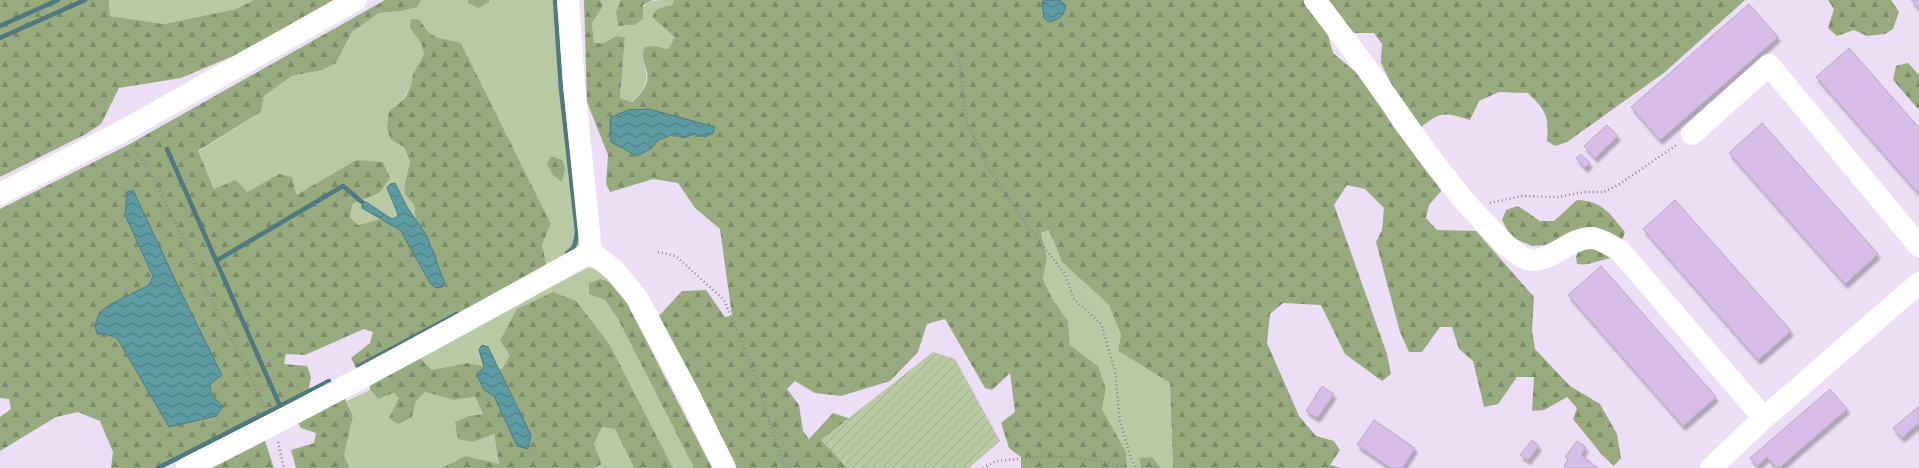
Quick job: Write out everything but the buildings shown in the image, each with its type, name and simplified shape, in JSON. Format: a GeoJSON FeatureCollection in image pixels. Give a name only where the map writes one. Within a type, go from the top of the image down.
{"type":"FeatureCollection","features":[{"type":"Feature","properties":{"kind":"lane"},"geometry":{"type":"LineString","coordinates":[[0,194],[121,132],[356,0]]}},
{"type":"Feature","properties":{"kind":"lane"},"geometry":{"type":"LineString","coordinates":[[568,0],[574,85],[590,252],[614,270],[637,298],[689,395],[725,468]]}},
{"type":"Feature","properties":{"kind":"lane"},"geometry":{"type":"LineString","coordinates":[[1315,0],[1370,72],[1428,157],[1470,207],[1507,246],[1523,257],[1536,260],[1550,255],[1574,242],[1591,238],[1604,241],[1620,251],[1764,418]]}},
{"type":"Feature","properties":{"kind":"lane"},"geometry":{"type":"LineString","coordinates":[[1692,134],[1769,65],[1919,246]]}},
{"type":"Feature","properties":{"kind":"lane"},"geometry":{"type":"LineString","coordinates":[[187,468],[274,425],[436,338],[590,252]]}},
{"type":"Feature","properties":{"kind":"lane"},"geometry":{"type":"LineString","coordinates":[[1712,468],[1764,418],[1919,283]]}},
{"type":"Feature","properties":{"kind":"path"},"geometry":{"type":"LineString","coordinates":[[958,54],[967,122],[988,167],[1024,223],[1065,274],[1074,299],[1101,324],[1115,371],[1120,421],[1131,458],[1136,468]]}},
{"type":"Feature","properties":{"kind":"path"},"geometry":{"type":"LineString","coordinates":[[121,132],[150,169],[274,425],[284,468]]}},
{"type":"Feature","properties":{"kind":"path"},"geometry":{"type":"LineString","coordinates":[[1470,207],[1522,196],[1558,197],[1584,192],[1604,192],[1618,185],[1692,134]]}},
{"type":"Feature","properties":{"kind":"path"},"geometry":{"type":"LineString","coordinates":[[658,252],[676,256],[724,300],[747,354],[785,468]]}},
{"type":"Feature","properties":{"kind":"path"},"geometry":{"type":"LineString","coordinates":[[983,468],[996,460],[1074,457],[1111,463],[1127,468]]}},
{"type":"Feature","properties":{"kind":"shaded area"},"geometry":{"type":"Polygon","coordinates":[[[109,0],[254,0],[236,9],[164,24],[110,16],[109,0]]]}},
{"type":"Feature","properties":{"kind":"shaded area"},"geometry":{"type":"Polygon","coordinates":[[[421,0],[561,0],[585,250],[548,271],[542,245],[551,224],[461,43],[433,35],[420,20],[410,28],[421,43],[424,54],[413,74],[411,85],[404,98],[389,111],[391,140],[404,147],[410,162],[404,187],[405,195],[414,205],[416,220],[407,207],[387,188],[398,214],[397,217],[393,219],[366,202],[362,208],[381,219],[358,225],[350,217],[351,204],[379,193],[356,160],[296,195],[279,174],[247,192],[214,189],[198,152],[261,112],[264,96],[292,76],[322,70],[336,63],[352,32],[379,13],[401,11],[418,7],[421,0]]]}},
{"type":"Feature","properties":{"kind":"shaded area"},"geometry":{"type":"Polygon","coordinates":[[[600,0],[621,0],[616,12],[618,26],[634,25],[644,6],[652,1],[674,0],[672,5],[657,9],[675,37],[668,49],[655,46],[642,56],[646,70],[646,81],[642,91],[632,102],[620,98],[625,37],[616,36],[604,43],[594,43],[592,23],[603,6],[600,0]]]}},
{"type":"Feature","properties":{"kind":"shaded area"},"geometry":{"type":"Polygon","coordinates":[[[1049,230],[1062,262],[1109,305],[1121,335],[1118,351],[1170,383],[1173,468],[1161,468],[1151,457],[1139,458],[1141,468],[1127,468],[1126,452],[1102,409],[1106,389],[1098,366],[1070,345],[1068,321],[1052,298],[1043,279],[1047,258],[1041,233],[1049,230]]]}},
{"type":"Feature","properties":{"kind":"shaded area"},"geometry":{"type":"Polygon","coordinates":[[[587,268],[602,269],[618,286],[605,300],[618,319],[694,468],[673,468],[610,345],[510,355],[502,369],[467,363],[432,370],[419,357],[587,268]]]}},
{"type":"Feature","properties":{"kind":"shaded area"},"geometry":{"type":"Polygon","coordinates":[[[933,352],[955,359],[1000,441],[969,468],[847,468],[821,440],[933,352]]]}},
{"type":"Feature","properties":{"kind":"shaded area"},"geometry":{"type":"Polygon","coordinates":[[[370,390],[378,399],[395,393],[412,417],[416,401],[425,392],[454,400],[475,397],[483,414],[469,416],[473,442],[494,434],[499,465],[465,456],[442,468],[350,468],[344,456],[353,416],[347,401],[370,390]]]}},
{"type":"Feature","properties":{"kind":"shaded area"},"geometry":{"type":"Polygon","coordinates":[[[602,427],[615,429],[634,468],[594,468],[602,464],[594,444],[602,427]]]}},
{"type":"Feature","properties":{"kind":"green space"},"geometry":{"type":"Polygon","coordinates":[[[0,0],[109,0],[110,16],[164,24],[236,9],[254,0],[338,0],[233,56],[181,78],[119,88],[101,124],[86,134],[0,177],[0,0]]]}},
{"type":"Feature","properties":{"kind":"green space"},"geometry":{"type":"Polygon","coordinates":[[[385,0],[421,0],[418,7],[401,11],[379,13],[352,32],[336,63],[322,70],[292,76],[264,96],[261,112],[198,151],[214,189],[236,180],[247,192],[279,174],[292,177],[296,195],[356,160],[383,162],[390,178],[379,193],[352,204],[350,217],[358,225],[381,219],[400,230],[430,283],[444,281],[427,236],[416,220],[414,205],[405,195],[404,187],[410,162],[404,147],[391,140],[387,129],[389,111],[405,98],[411,85],[413,74],[424,54],[421,43],[410,28],[411,19],[420,20],[433,35],[461,43],[551,224],[542,245],[548,271],[357,370],[351,358],[370,343],[373,332],[364,329],[305,355],[286,354],[284,364],[307,366],[311,377],[308,393],[163,468],[111,468],[113,452],[100,421],[78,412],[56,417],[0,451],[0,417],[11,409],[9,399],[0,398],[0,209],[128,145],[385,0]],[[125,215],[153,276],[149,285],[112,304],[100,312],[96,334],[106,334],[117,338],[169,427],[223,408],[211,394],[210,384],[222,375],[178,286],[125,215]]]}},
{"type":"Feature","properties":{"kind":"green space"},"geometry":{"type":"Polygon","coordinates":[[[468,0],[489,0],[489,2],[478,8],[468,3],[468,0]]]}},
{"type":"Feature","properties":{"kind":"green space"},"geometry":{"type":"Polygon","coordinates":[[[584,0],[600,0],[603,6],[592,23],[594,43],[604,43],[616,36],[625,37],[620,98],[632,102],[641,93],[647,81],[648,76],[643,57],[645,47],[655,46],[668,49],[675,37],[652,17],[657,9],[672,5],[674,0],[1044,0],[1042,3],[1066,6],[1060,0],[1311,0],[1326,28],[1333,53],[1365,80],[1394,128],[1442,190],[1429,205],[1426,218],[1437,230],[1476,231],[1534,297],[1532,330],[1535,349],[1570,386],[1600,404],[1617,434],[1621,458],[1614,466],[1602,455],[1573,419],[1577,408],[1567,397],[1544,410],[1532,411],[1534,377],[1517,377],[1498,404],[1484,407],[1473,361],[1459,349],[1452,327],[1440,327],[1422,352],[1409,352],[1400,332],[1376,242],[1382,230],[1384,208],[1365,189],[1347,185],[1334,205],[1387,354],[1391,374],[1382,381],[1345,354],[1321,305],[1283,303],[1270,314],[1267,343],[1299,416],[1316,436],[1334,441],[1340,450],[1330,465],[1341,468],[1173,468],[1170,383],[1118,351],[1121,335],[1109,305],[1062,262],[1049,230],[1041,233],[1047,258],[1043,279],[1052,298],[1068,321],[1070,345],[1098,366],[1106,389],[1102,409],[1126,452],[1127,468],[1021,468],[1021,457],[1009,448],[1001,423],[1015,412],[1010,373],[992,390],[985,388],[945,319],[927,324],[918,352],[890,381],[841,396],[815,393],[795,381],[787,389],[799,405],[803,431],[809,439],[833,413],[857,421],[890,468],[733,468],[658,317],[682,291],[706,290],[725,317],[732,316],[720,229],[695,208],[678,183],[653,179],[610,192],[606,184],[608,155],[587,102],[584,0]],[[649,109],[658,140],[675,134],[683,138],[695,134],[705,137],[649,109]]]}},
{"type":"Feature","properties":{"kind":"green space"},"geometry":{"type":"Polygon","coordinates":[[[621,0],[653,0],[643,5],[643,19],[634,25],[618,26],[616,12],[621,0]]]}},
{"type":"Feature","properties":{"kind":"green space"},"geometry":{"type":"Polygon","coordinates":[[[1321,0],[1745,0],[1665,72],[1567,142],[1555,146],[1547,141],[1547,119],[1545,114],[1539,104],[1528,93],[1499,92],[1479,101],[1470,120],[1443,115],[1432,119],[1419,129],[1405,112],[1381,63],[1382,44],[1374,33],[1352,33],[1321,0]]]}},
{"type":"Feature","properties":{"kind":"green space"},"geometry":{"type":"Polygon","coordinates":[[[1828,0],[1891,0],[1899,12],[1893,29],[1885,34],[1867,36],[1854,30],[1837,36],[1828,28],[1834,9],[1828,0]]]}},
{"type":"Feature","properties":{"kind":"green space"},"geometry":{"type":"Polygon","coordinates":[[[1908,63],[1919,75],[1919,110],[1893,80],[1896,66],[1908,63]]]}},
{"type":"Feature","properties":{"kind":"green space"},"geometry":{"type":"Polygon","coordinates":[[[551,156],[562,160],[565,168],[562,182],[553,175],[547,164],[551,156]]]}},
{"type":"Feature","properties":{"kind":"green space"},"geometry":{"type":"Polygon","coordinates":[[[1577,200],[1593,203],[1600,206],[1610,214],[1625,232],[1622,240],[1575,232],[1545,245],[1532,246],[1511,237],[1502,220],[1506,210],[1518,206],[1540,221],[1554,221],[1577,200]]]}},
{"type":"Feature","properties":{"kind":"green space"},"geometry":{"type":"Polygon","coordinates":[[[1593,243],[1611,258],[1590,264],[1577,264],[1576,257],[1580,248],[1593,243]]]}},
{"type":"Feature","properties":{"kind":"green space"},"geometry":{"type":"Polygon","coordinates":[[[601,279],[618,286],[712,468],[694,468],[618,319],[605,300],[589,294],[589,283],[601,279]]]}},
{"type":"Feature","properties":{"kind":"green space"},"geometry":{"type":"Polygon","coordinates":[[[553,292],[576,301],[610,345],[673,468],[634,468],[615,429],[602,427],[594,444],[602,464],[594,468],[442,468],[465,456],[499,464],[494,434],[473,442],[458,439],[455,422],[469,416],[483,414],[475,397],[454,400],[425,392],[416,401],[412,417],[398,424],[389,418],[399,398],[394,393],[378,399],[370,390],[370,383],[419,357],[432,370],[467,363],[502,369],[510,355],[500,341],[517,309],[553,292]]]}},
{"type":"Feature","properties":{"kind":"green space"},"geometry":{"type":"Polygon","coordinates":[[[342,392],[353,416],[344,456],[350,468],[296,468],[291,450],[314,443],[316,433],[301,428],[296,419],[342,392]]]}},
{"type":"Feature","properties":{"kind":"green space"},"geometry":{"type":"Polygon","coordinates":[[[264,438],[274,468],[203,468],[264,438]]]}},
{"type":"Feature","properties":{"kind":"green space"},"geometry":{"type":"Polygon","coordinates":[[[1152,457],[1161,468],[1141,468],[1139,458],[1152,457]]]}},
{"type":"Feature","properties":{"kind":"water"},"geometry":{"type":"Polygon","coordinates":[[[1044,0],[1060,0],[1066,6],[1064,13],[1056,20],[1049,22],[1044,18],[1042,3],[1044,0]]]}},
{"type":"Feature","properties":{"kind":"water"},"geometry":{"type":"Polygon","coordinates":[[[649,109],[715,127],[713,133],[705,137],[695,134],[683,138],[675,134],[658,140],[652,148],[637,156],[611,142],[610,118],[628,110],[649,109]]]}},
{"type":"Feature","properties":{"kind":"water"},"geometry":{"type":"Polygon","coordinates":[[[395,183],[407,207],[427,236],[444,281],[442,287],[436,288],[430,283],[400,230],[362,208],[362,202],[366,202],[392,219],[397,217],[398,214],[387,188],[390,184],[395,183]]]}},
{"type":"Feature","properties":{"kind":"water"},"geometry":{"type":"Polygon","coordinates":[[[133,190],[222,375],[210,384],[211,394],[223,407],[216,416],[169,427],[117,338],[106,334],[97,334],[95,325],[100,312],[111,304],[149,285],[153,276],[125,215],[127,192],[133,190]]]}},
{"type":"Feature","properties":{"kind":"water"},"geometry":{"type":"Polygon","coordinates":[[[482,345],[488,347],[531,435],[528,449],[517,446],[494,396],[484,390],[477,375],[484,367],[479,350],[482,345]]]}},
{"type":"Feature","properties":{"kind":"waterway"},"geometry":{"type":"LineString","coordinates":[[0,26],[58,0]]}},
{"type":"Feature","properties":{"kind":"waterway"},"geometry":{"type":"LineString","coordinates":[[0,38],[85,0]]}},
{"type":"Feature","properties":{"kind":"waterway"},"geometry":{"type":"LineString","coordinates":[[555,0],[561,89],[577,231],[574,246],[567,253]]}},
{"type":"Feature","properties":{"kind":"waterway"},"geometry":{"type":"LineString","coordinates":[[167,149],[280,406]]}},
{"type":"Feature","properties":{"kind":"waterway"},"geometry":{"type":"LineString","coordinates":[[216,261],[343,186],[362,202]]}},
{"type":"Feature","properties":{"kind":"waterway"},"geometry":{"type":"LineString","coordinates":[[359,366],[457,314]]}},
{"type":"Feature","properties":{"kind":"waterway"},"geometry":{"type":"LineString","coordinates":[[158,468],[329,381]]}}]}
